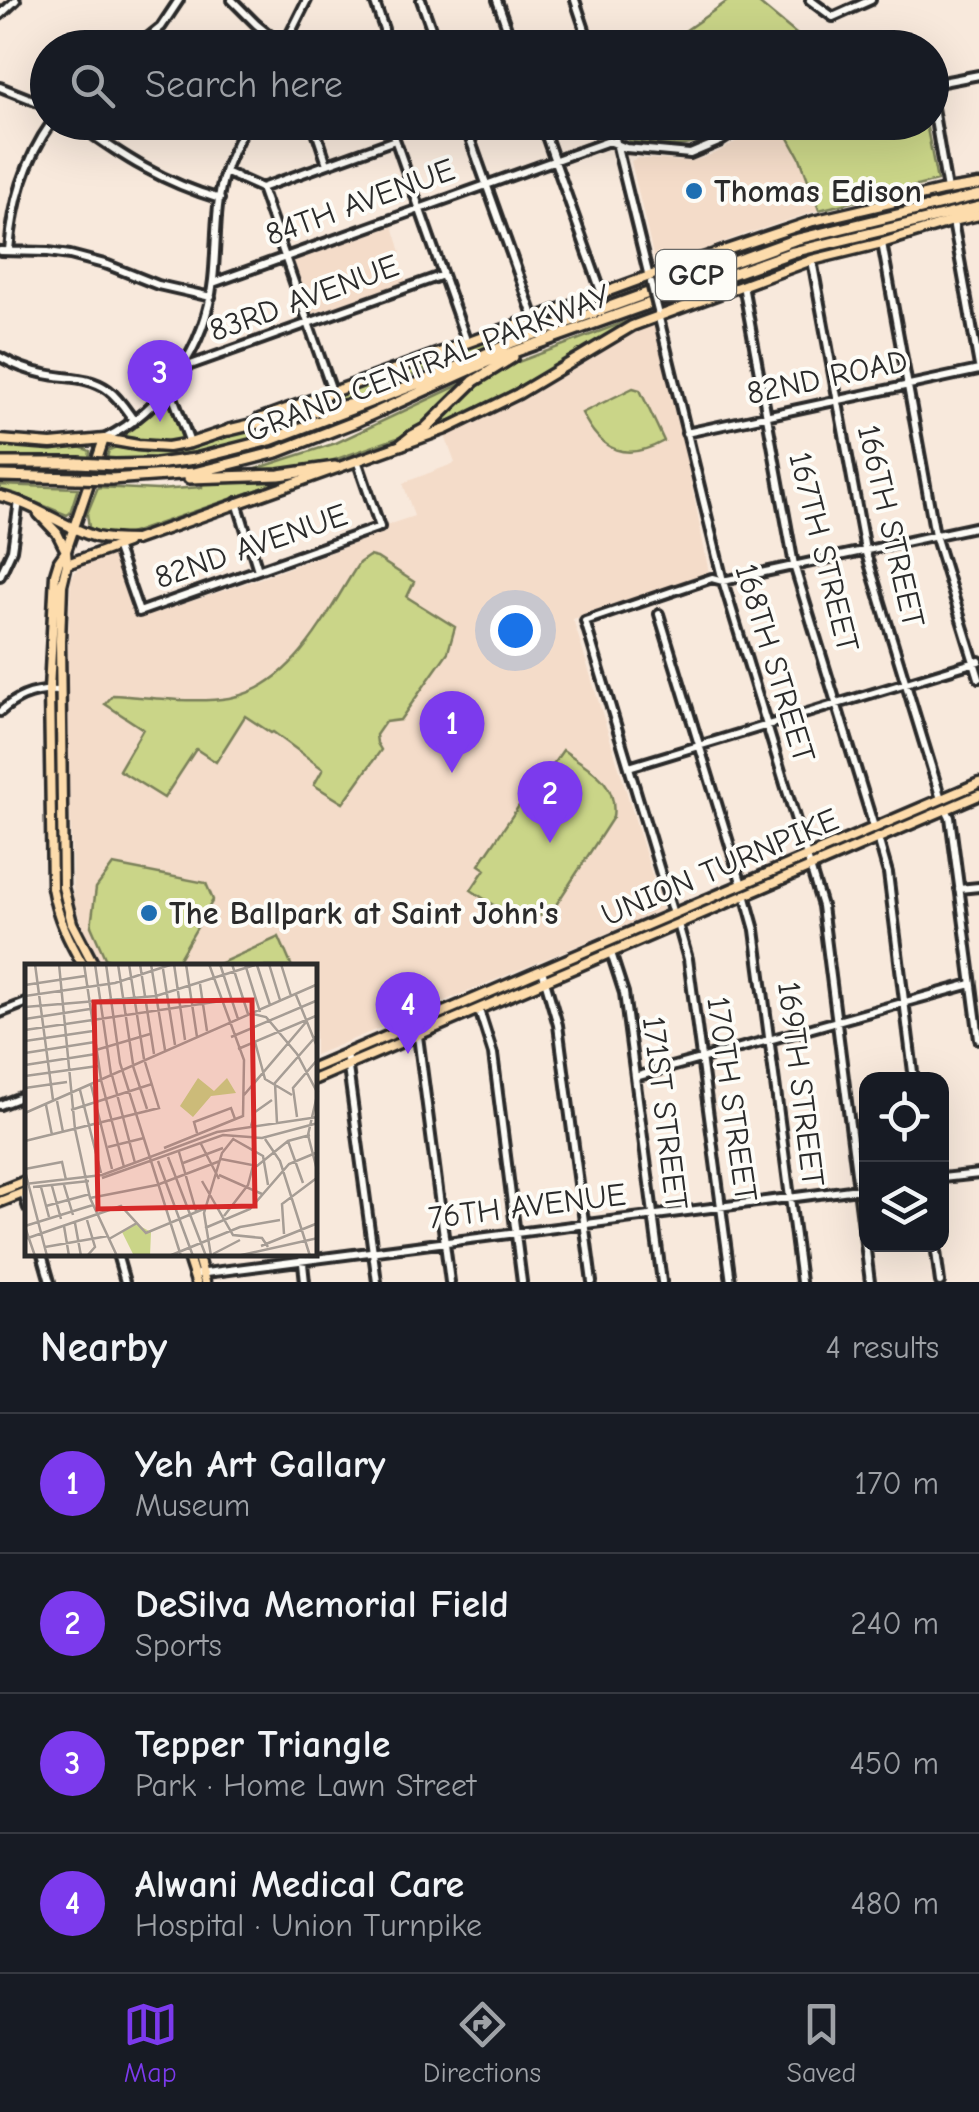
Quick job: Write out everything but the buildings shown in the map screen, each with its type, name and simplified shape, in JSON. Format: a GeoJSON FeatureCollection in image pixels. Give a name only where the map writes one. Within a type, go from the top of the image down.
{"type":"FeatureCollection","features":[{"type":"Feature","properties":{"kind":"highway","name":"GRAND CENTRAL PARKWAY"},"geometry":{"type":"LineString","coordinates":[[0,463],[156,464],[229,452],[307,428],[544,330],[794,240],[979,195]]}},
{"type":"Feature","properties":{"kind":"highway","name":"GRAND CENTRAL PARKWAY"},"geometry":{"type":"LineString","coordinates":[[0,476],[111,478],[194,473],[303,443],[494,359],[793,252],[979,206]]}},
{"type":"Feature","properties":{"kind":"highway"},"geometry":{"type":"LineString","coordinates":[[402,444],[425,429],[474,381],[527,348]]}},
{"type":"Feature","properties":{"kind":"highway"},"geometry":{"type":"LineString","coordinates":[[229,430],[376,399]]}},
{"type":"Feature","properties":{"kind":"highway"},"geometry":{"type":"LineString","coordinates":[[156,476],[206,479],[335,467]]}},
{"type":"Feature","properties":{"kind":"main road","name":"GRAND CENTRAL PARKWAY"},"geometry":{"type":"LineString","coordinates":[[0,440],[51,444],[104,439],[168,447],[190,444],[813,221],[979,185]]}},
{"type":"Feature","properties":{"kind":"main road","name":"GRAND CENTRAL PARKWAY"},"geometry":{"type":"LineString","coordinates":[[0,496],[93,536],[135,540],[478,415],[658,314],[812,260],[979,216]]}},
{"type":"Feature","properties":{"kind":"main road"},"geometry":{"type":"LineString","coordinates":[[82,964],[66,935],[52,887],[54,581],[104,439]]}},
{"type":"Feature","properties":{"kind":"main road"},"geometry":{"type":"LineString","coordinates":[[18,501],[44,518],[66,552],[54,691],[62,886],[72,922],[93,964]]}},
{"type":"Feature","properties":{"kind":"main road"},"geometry":{"type":"LineString","coordinates":[[67,564],[135,540]]}},
{"type":"Feature","properties":{"kind":"main road","name":"UNION TURNPIKE"},"geometry":{"type":"LineString","coordinates":[[318,1078],[678,924],[807,856],[979,783]]}},
{"type":"Feature","properties":{"kind":"main road","name":"UNION TURNPIKE"},"geometry":{"type":"LineString","coordinates":[[318,1066],[673,914],[810,867],[979,795]]}},
{"type":"Feature","properties":{"kind":"main road"},"geometry":{"type":"LineString","coordinates":[[0,1191],[25,1181]]}},
{"type":"Feature","properties":{"kind":"main road"},"geometry":{"type":"LineString","coordinates":[[0,1202],[25,1192]]}},
{"type":"Feature","properties":{"kind":"street"},"geometry":{"type":"LineString","coordinates":[[0,15],[16,0]]}},
{"type":"Feature","properties":{"kind":"street"},"geometry":{"type":"LineString","coordinates":[[159,30],[180,0]]}},
{"type":"Feature","properties":{"kind":"street"},"geometry":{"type":"LineString","coordinates":[[232,0],[263,30]]}},
{"type":"Feature","properties":{"kind":"street"},"geometry":{"type":"LineString","coordinates":[[292,30],[307,0]]}},
{"type":"Feature","properties":{"kind":"street"},"geometry":{"type":"LineString","coordinates":[[374,0],[384,30]]}},
{"type":"Feature","properties":{"kind":"street"},"geometry":{"type":"LineString","coordinates":[[421,0],[432,30]]}},
{"type":"Feature","properties":{"kind":"street"},"geometry":{"type":"LineString","coordinates":[[498,0],[508,30]]}},
{"type":"Feature","properties":{"kind":"street"},"geometry":{"type":"LineString","coordinates":[[574,0],[585,30]]}},
{"type":"Feature","properties":{"kind":"street"},"geometry":{"type":"LineString","coordinates":[[810,0],[832,17],[871,0]]}},
{"type":"Feature","properties":{"kind":"street"},"geometry":{"type":"LineString","coordinates":[[949,81],[979,75]]}},
{"type":"Feature","properties":{"kind":"street"},"geometry":{"type":"LineString","coordinates":[[0,86],[30,98]]}},
{"type":"Feature","properties":{"kind":"street"},"geometry":{"type":"LineString","coordinates":[[40,140],[23,174],[5,251],[76,257],[108,265],[158,286],[210,297]]}},
{"type":"Feature","properties":{"kind":"street"},"geometry":{"type":"LineString","coordinates":[[102,140],[148,171],[220,199]]}},
{"type":"Feature","properties":{"kind":"street"},"geometry":{"type":"LineString","coordinates":[[104,439],[134,421],[170,386],[200,332],[213,283],[225,172],[238,140]]}},
{"type":"Feature","properties":{"kind":"street"},"geometry":{"type":"LineString","coordinates":[[318,140],[327,164]]}},
{"type":"Feature","properties":{"kind":"street"},"geometry":{"type":"LineString","coordinates":[[225,172],[260,188],[395,140],[467,343]]}},
{"type":"Feature","properties":{"kind":"street"},"geometry":{"type":"LineString","coordinates":[[470,140],[534,318]]}},
{"type":"Feature","properties":{"kind":"street"},"geometry":{"type":"LineString","coordinates":[[547,140],[602,294]]}},
{"type":"Feature","properties":{"kind":"street","name":"168TH STREET"},"geometry":{"type":"LineString","coordinates":[[615,140],[723,582],[822,906],[859,1168]]}},
{"type":"Feature","properties":{"kind":"street","name":"84TH AVENUE"},"geometry":{"type":"LineString","coordinates":[[213,283],[608,141],[690,154],[723,140]]}},
{"type":"Feature","properties":{"kind":"street"},"geometry":{"type":"LineString","coordinates":[[938,140],[947,190]]}},
{"type":"Feature","properties":{"kind":"street"},"geometry":{"type":"LineString","coordinates":[[260,188],[332,391]]}},
{"type":"Feature","properties":{"kind":"street"},"geometry":{"type":"LineString","coordinates":[[954,221],[979,368]]}},
{"type":"Feature","properties":{"kind":"street"},"geometry":{"type":"LineString","coordinates":[[882,243],[936,535],[979,678]]}},
{"type":"Feature","properties":{"kind":"street","name":"166TH STREET"},"geometry":{"type":"LineString","coordinates":[[812,260],[865,550],[941,799]]}},
{"type":"Feature","properties":{"kind":"street","name":"83RD AVENUE"},"geometry":{"type":"LineString","coordinates":[[183,368],[443,276]]}},
{"type":"Feature","properties":{"kind":"street","name":"167TH STREET"},"geometry":{"type":"LineString","coordinates":[[743,284],[794,565],[874,828]]}},
{"type":"Feature","properties":{"kind":"street"},"geometry":{"type":"LineString","coordinates":[[0,357],[30,370],[96,383],[118,399],[134,421]]}},
{"type":"Feature","properties":{"kind":"street","name":"82ND ROAD"},"geometry":{"type":"LineString","coordinates":[[686,433],[979,368]]}},
{"type":"Feature","properties":{"kind":"street"},"geometry":{"type":"LineString","coordinates":[[170,386],[190,444]]}},
{"type":"Feature","properties":{"kind":"street","name":"82ND AVENUE"},"geometry":{"type":"LineString","coordinates":[[116,546],[139,612],[380,527],[357,460]]}},
{"type":"Feature","properties":{"kind":"street"},"geometry":{"type":"LineString","coordinates":[[0,576],[12,550],[18,501]]}},
{"type":"Feature","properties":{"kind":"street"},"geometry":{"type":"LineString","coordinates":[[237,502],[258,570]]}},
{"type":"Feature","properties":{"kind":"street"},"geometry":{"type":"LineString","coordinates":[[673,914],[585,621],[712,578],[723,582],[979,526]]}},
{"type":"Feature","properties":{"kind":"street","name":"169TH STREET"},"geometry":{"type":"LineString","coordinates":[[658,614],[756,930],[801,1282]]}},
{"type":"Feature","properties":{"kind":"street"},"geometry":{"type":"LineString","coordinates":[[629,767],[977,662]]}},
{"type":"Feature","properties":{"kind":"street"},"geometry":{"type":"LineString","coordinates":[[0,712],[13,700],[33,692],[54,691]]}},
{"type":"Feature","properties":{"kind":"street"},"geometry":{"type":"LineString","coordinates":[[946,809],[979,1036]]}},
{"type":"Feature","properties":{"kind":"street"},"geometry":{"type":"LineString","coordinates":[[878,838],[888,873],[913,1072]]}},
{"type":"Feature","properties":{"kind":"street"},"geometry":{"type":"LineString","coordinates":[[960,890],[979,887]]}},
{"type":"Feature","properties":{"kind":"street","name":"170TH STREET"},"geometry":{"type":"LineString","coordinates":[[678,924],[688,959],[731,1282]]}},
{"type":"Feature","properties":{"kind":"street","name":"171ST STREET"},"geometry":{"type":"LineString","coordinates":[[611,953],[624,994],[662,1282]]}},
{"type":"Feature","properties":{"kind":"street"},"geometry":{"type":"LineString","coordinates":[[968,960],[979,959]]}},
{"type":"Feature","properties":{"kind":"street"},"geometry":{"type":"LineString","coordinates":[[542,970],[558,1025],[592,1282]]}},
{"type":"Feature","properties":{"kind":"street"},"geometry":{"type":"LineString","coordinates":[[635,1077],[972,984]]}},
{"type":"Feature","properties":{"kind":"street"},"geometry":{"type":"LineString","coordinates":[[0,1013],[25,1003]]}},
{"type":"Feature","properties":{"kind":"street"},"geometry":{"type":"LineString","coordinates":[[479,1010],[492,1054],[522,1282]]}},
{"type":"Feature","properties":{"kind":"street"},"geometry":{"type":"LineString","coordinates":[[418,1036],[450,1282]]}},
{"type":"Feature","properties":{"kind":"street"},"geometry":{"type":"LineString","coordinates":[[346,1053],[378,1282]]}},
{"type":"Feature","properties":{"kind":"street"},"geometry":{"type":"LineString","coordinates":[[0,1106],[25,1095]]}},
{"type":"Feature","properties":{"kind":"street"},"geometry":{"type":"LineString","coordinates":[[949,1177],[979,1174]]}},
{"type":"Feature","properties":{"kind":"street","name":"76TH AVENUE"},"geometry":{"type":"LineString","coordinates":[[318,1256],[859,1188]]}},
{"type":"Feature","properties":{"kind":"street","name":"168TH STREET"},"geometry":{"type":"LineString","coordinates":[[867,1252],[870,1282]]}},
{"type":"Feature","properties":{"kind":"street"},"geometry":{"type":"LineString","coordinates":[[936,1252],[940,1282]]}},
{"type":"Feature","properties":{"kind":"street"},"geometry":{"type":"LineString","coordinates":[[43,1257],[50,1282]]}},
{"type":"Feature","properties":{"kind":"street"},"geometry":{"type":"LineString","coordinates":[[117,1257],[125,1282]]}},
{"type":"Feature","properties":{"kind":"street"},"geometry":{"type":"LineString","coordinates":[[302,1257],[305,1282]]}},
{"type":"Feature","properties":{"kind":"street","name":"76TH AVENUE"},"geometry":{"type":"LineString","coordinates":[[199,1278],[302,1257]]}},
{"type":"Feature","properties":{"kind":"shaded area"},"geometry":{"type":"Polygon","coordinates":[[[739,140],[790,140],[819,210],[656,268],[631,161],[700,159],[739,140]]]}},
{"type":"Feature","properties":{"kind":"shaded area"},"geometry":{"type":"Polygon","coordinates":[[[393,226],[406,282],[312,314],[293,261],[393,226]]]}},
{"type":"Feature","properties":{"kind":"shaded area"},"geometry":{"type":"Polygon","coordinates":[[[654,324],[682,435],[709,573],[573,619],[663,910],[318,1054],[318,964],[102,964],[73,901],[66,691],[71,578],[79,567],[88,560],[113,553],[138,619],[385,532],[384,526],[414,516],[403,483],[455,463],[445,436],[476,423],[630,333],[654,324]]]}},
{"type":"Feature","properties":{"kind":"green space"},"geometry":{"type":"Polygon","coordinates":[[[729,0],[755,0],[791,30],[686,30],[729,0]]]}},
{"type":"Feature","properties":{"kind":"green space"},"geometry":{"type":"Polygon","coordinates":[[[629,140],[704,140],[685,145],[629,140]]]}},
{"type":"Feature","properties":{"kind":"green space"},"geometry":{"type":"Polygon","coordinates":[[[790,140],[929,140],[937,181],[819,210],[790,140]]]}},
{"type":"Feature","properties":{"kind":"green space"},"geometry":{"type":"Polygon","coordinates":[[[642,285],[517,332],[367,397],[277,416],[642,285]]]}},
{"type":"Feature","properties":{"kind":"green space"},"geometry":{"type":"Polygon","coordinates":[[[649,313],[466,416],[443,422],[443,417],[470,388],[494,371],[649,313]]]}},
{"type":"Feature","properties":{"kind":"green space"},"geometry":{"type":"Polygon","coordinates":[[[476,377],[424,427],[409,434],[299,472],[246,472],[336,443],[476,377]]]}},
{"type":"Feature","properties":{"kind":"green space"},"geometry":{"type":"Polygon","coordinates":[[[633,388],[640,390],[664,441],[626,452],[606,445],[582,413],[633,388]]]}},
{"type":"Feature","properties":{"kind":"green space"},"geometry":{"type":"Polygon","coordinates":[[[168,394],[184,440],[152,442],[123,436],[151,414],[168,394]]]}},
{"type":"Feature","properties":{"kind":"green space"},"geometry":{"type":"Polygon","coordinates":[[[323,413],[324,416],[286,431],[224,451],[163,461],[106,462],[109,450],[116,447],[149,453],[188,450],[263,424],[323,413]]]}},
{"type":"Feature","properties":{"kind":"green space"},"geometry":{"type":"Polygon","coordinates":[[[0,445],[70,446],[90,451],[89,458],[0,457],[0,445]]]}},
{"type":"Feature","properties":{"kind":"green space"},"geometry":{"type":"Polygon","coordinates":[[[294,477],[126,535],[97,533],[89,527],[87,514],[98,487],[157,490],[202,487],[202,482],[294,477]]]}},
{"type":"Feature","properties":{"kind":"green space"},"geometry":{"type":"Polygon","coordinates":[[[0,485],[78,488],[67,515],[20,496],[0,493],[0,485]]]}},
{"type":"Feature","properties":{"kind":"green space"},"geometry":{"type":"Polygon","coordinates":[[[369,556],[414,582],[407,597],[455,627],[448,652],[400,720],[385,722],[376,735],[381,750],[343,803],[314,785],[323,769],[245,716],[216,762],[196,749],[164,798],[119,770],[143,729],[105,704],[113,695],[201,700],[252,691],[273,679],[306,645],[359,563],[369,556]]]}},
{"type":"Feature","properties":{"kind":"green space"},"geometry":{"type":"Polygon","coordinates":[[[563,750],[606,785],[613,817],[554,908],[534,918],[511,917],[471,890],[485,869],[479,865],[535,782],[539,784],[563,750]]]}},
{"type":"Feature","properties":{"kind":"green space","name":"The Ballpark at Saint John's"},"geometry":{"type":"Polygon","coordinates":[[[113,865],[206,883],[213,900],[176,964],[114,964],[105,958],[91,926],[96,888],[113,865]]]}},
{"type":"Feature","properties":{"kind":"green space"},"geometry":{"type":"Polygon","coordinates":[[[279,937],[291,964],[219,964],[279,937]]]}},
{"type":"Feature","properties":{"kind":"place","name":"Thomas Edison"},"geometry":{"type":"Point","coordinates":[694,191]}},
{"type":"Feature","properties":{"kind":"place","name":"Tepper Triangle"},"geometry":{"type":"Point","coordinates":[160,422]}},
{"type":"Feature","properties":{"kind":"place","name":"Yeh Art Gallary"},"geometry":{"type":"Point","coordinates":[452,773]}},
{"type":"Feature","properties":{"kind":"place","name":"DeSilva Memorial Field"},"geometry":{"type":"Point","coordinates":[550,843]}},
{"type":"Feature","properties":{"kind":"place","name":"The Ballpark at Saint John's"},"geometry":{"type":"Point","coordinates":[149,913]}},
{"type":"Feature","properties":{"kind":"place","name":"Alwani Medical Care"},"geometry":{"type":"Point","coordinates":[408,1054]}}]}
